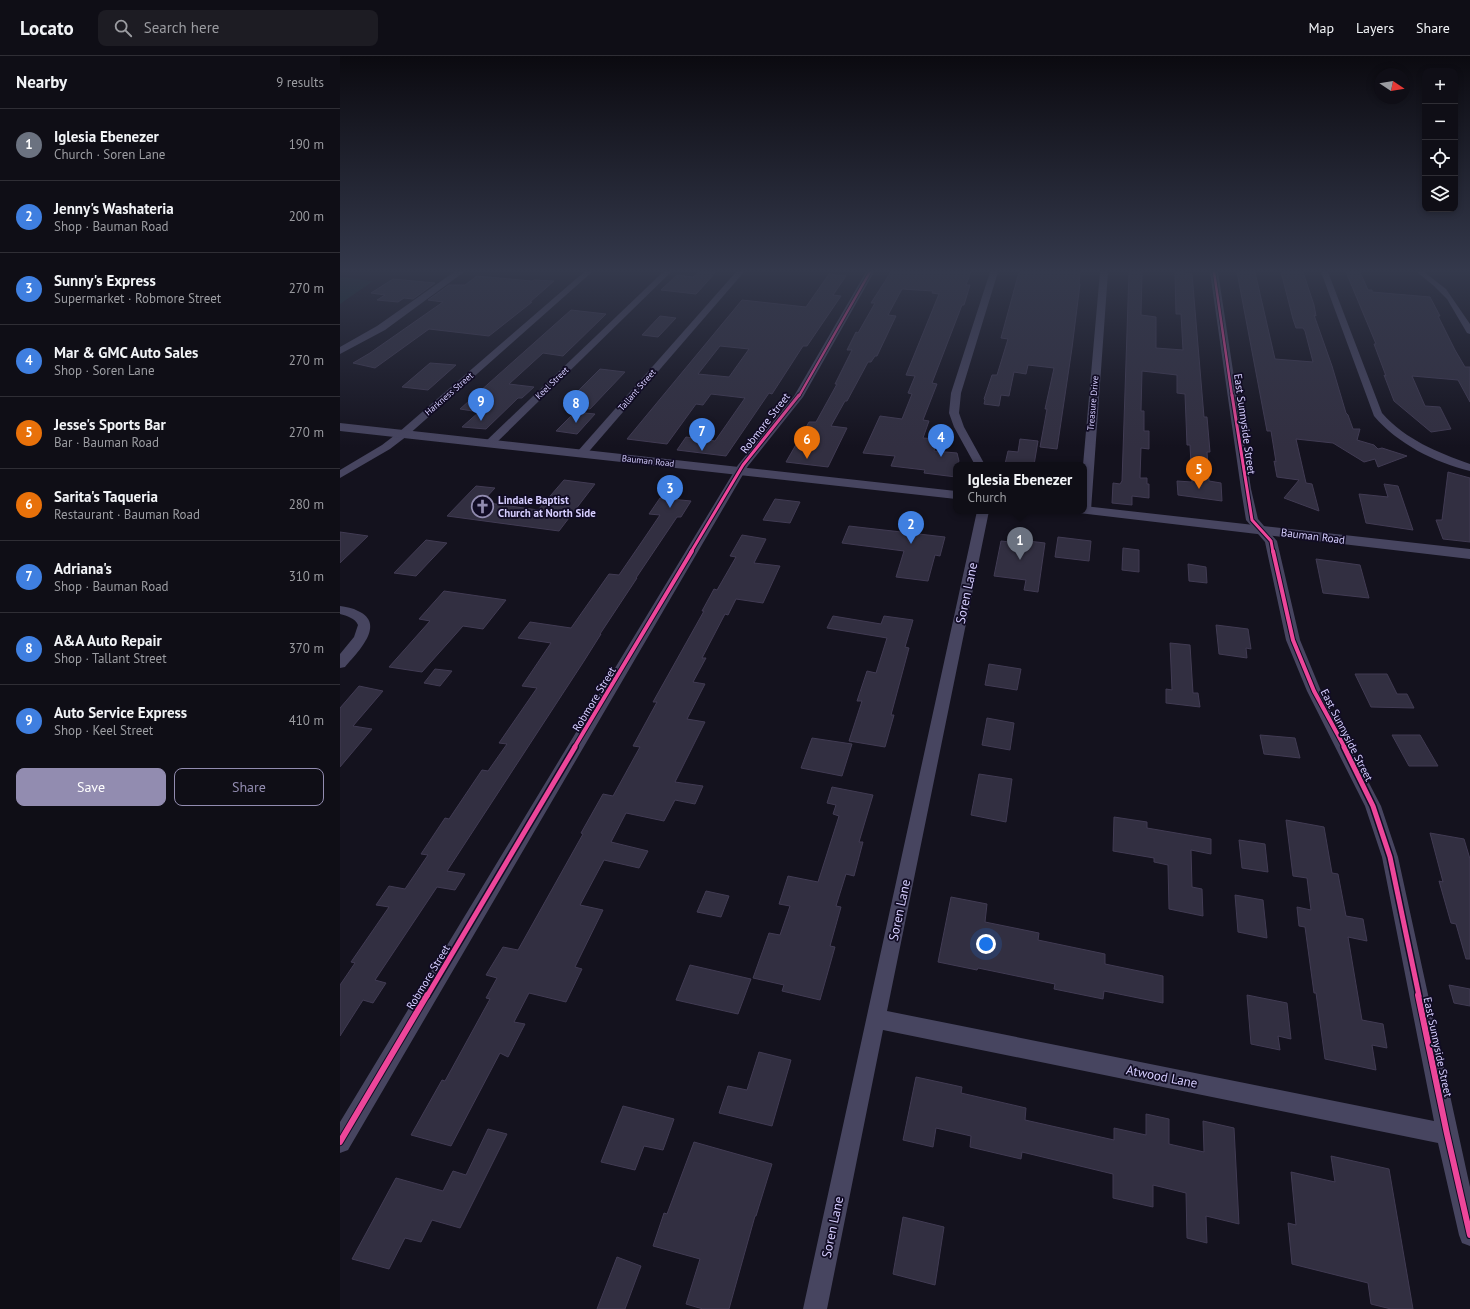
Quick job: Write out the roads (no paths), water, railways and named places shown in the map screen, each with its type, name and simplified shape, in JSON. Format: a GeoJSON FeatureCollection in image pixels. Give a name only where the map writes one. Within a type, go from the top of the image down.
{"type":"FeatureCollection","features":[{"type":"Feature","properties":{"kind":"street"},"geometry":{"type":"LineString","coordinates":[[340,351],[377,330]]}},
{"type":"Feature","properties":{"kind":"street","name":"Harkness Street"},"geometry":{"type":"LineString","coordinates":[[340,476],[380,451],[403,434],[521,330]]}},
{"type":"Feature","properties":{"kind":"street","name":"Keel Street"},"geometry":{"type":"LineString","coordinates":[[489,444],[606,330]]}},
{"type":"Feature","properties":{"kind":"street","name":"Tallant Street"},"geometry":{"type":"LineString","coordinates":[[581,454],[689,330]]}},
{"type":"Feature","properties":{"kind":"street","name":"Robmore Street"},"geometry":{"type":"LineString","coordinates":[[340,1142],[740,472],[798,397],[836,330]]}},
{"type":"Feature","properties":{"kind":"street"},"geometry":{"type":"LineString","coordinates":[[976,330],[956,394],[954,412],[959,427],[978,462]]}},
{"type":"Feature","properties":{"kind":"street","name":"Treasure Drive"},"geometry":{"type":"LineString","coordinates":[[1087,474],[1099,330]]}},
{"type":"Feature","properties":{"kind":"street","name":"East Sunnyside Street"},"geometry":{"type":"LineString","coordinates":[[1223,330],[1252,520],[1271,541],[1293,640],[1314,691],[1345,749],[1372,806],[1390,857],[1447,1134],[1470,1235]]}},
{"type":"Feature","properties":{"kind":"street"},"geometry":{"type":"LineString","coordinates":[[1346,330],[1377,414],[1388,427],[1403,438],[1426,451],[1470,468]]}},
{"type":"Feature","properties":{"kind":"street","name":"Bauman Road"},"geometry":{"type":"LineString","coordinates":[[340,427],[953,495]]}},
{"type":"Feature","properties":{"kind":"street","name":"Bauman Road"},"geometry":{"type":"LineString","coordinates":[[1087,510],[1470,554]]}},
{"type":"Feature","properties":{"kind":"street","name":"Soren Lane"},"geometry":{"type":"LineString","coordinates":[[814,1309],[982,514]]}},
{"type":"Feature","properties":{"kind":"street"},"geometry":{"type":"LineString","coordinates":[[340,610],[358,616],[363,620],[365,625],[360,642],[340,663]]}},
{"type":"Feature","properties":{"kind":"street","name":"Atwood Lane"},"geometry":{"type":"LineString","coordinates":[[876,1019],[1447,1134]]}},
{"type":"Feature","properties":{"kind":"place","name":"Auto Service Express"},"geometry":{"type":"Point","coordinates":[481,421]}},
{"type":"Feature","properties":{"kind":"place","name":"A&A Auto Repair"},"geometry":{"type":"Point","coordinates":[576,423]}},
{"type":"Feature","properties":{"kind":"place","name":"Adriana's"},"geometry":{"type":"Point","coordinates":[702,451]}},
{"type":"Feature","properties":{"kind":"place","name":"Mar & GMC Auto Sales"},"geometry":{"type":"Point","coordinates":[941,457]}},
{"type":"Feature","properties":{"kind":"place","name":"Sarita's Taqueria"},"geometry":{"type":"Point","coordinates":[807,459]}},
{"type":"Feature","properties":{"kind":"place","name":"Jesse's Sports Bar"},"geometry":{"type":"Point","coordinates":[1199,489]}},
{"type":"Feature","properties":{"kind":"place","name":"Lindale Baptist Church at North Side"},"geometry":{"type":"Point","coordinates":[483,506]}},
{"type":"Feature","properties":{"kind":"place","name":"Sunny's Express"},"geometry":{"type":"Point","coordinates":[670,508]}},
{"type":"Feature","properties":{"kind":"place","name":"Jenny's Washateria"},"geometry":{"type":"Point","coordinates":[911,544]}},
{"type":"Feature","properties":{"kind":"place","name":"Iglesia Ebenezer"},"geometry":{"type":"Point","coordinates":[1020,560]}}]}
